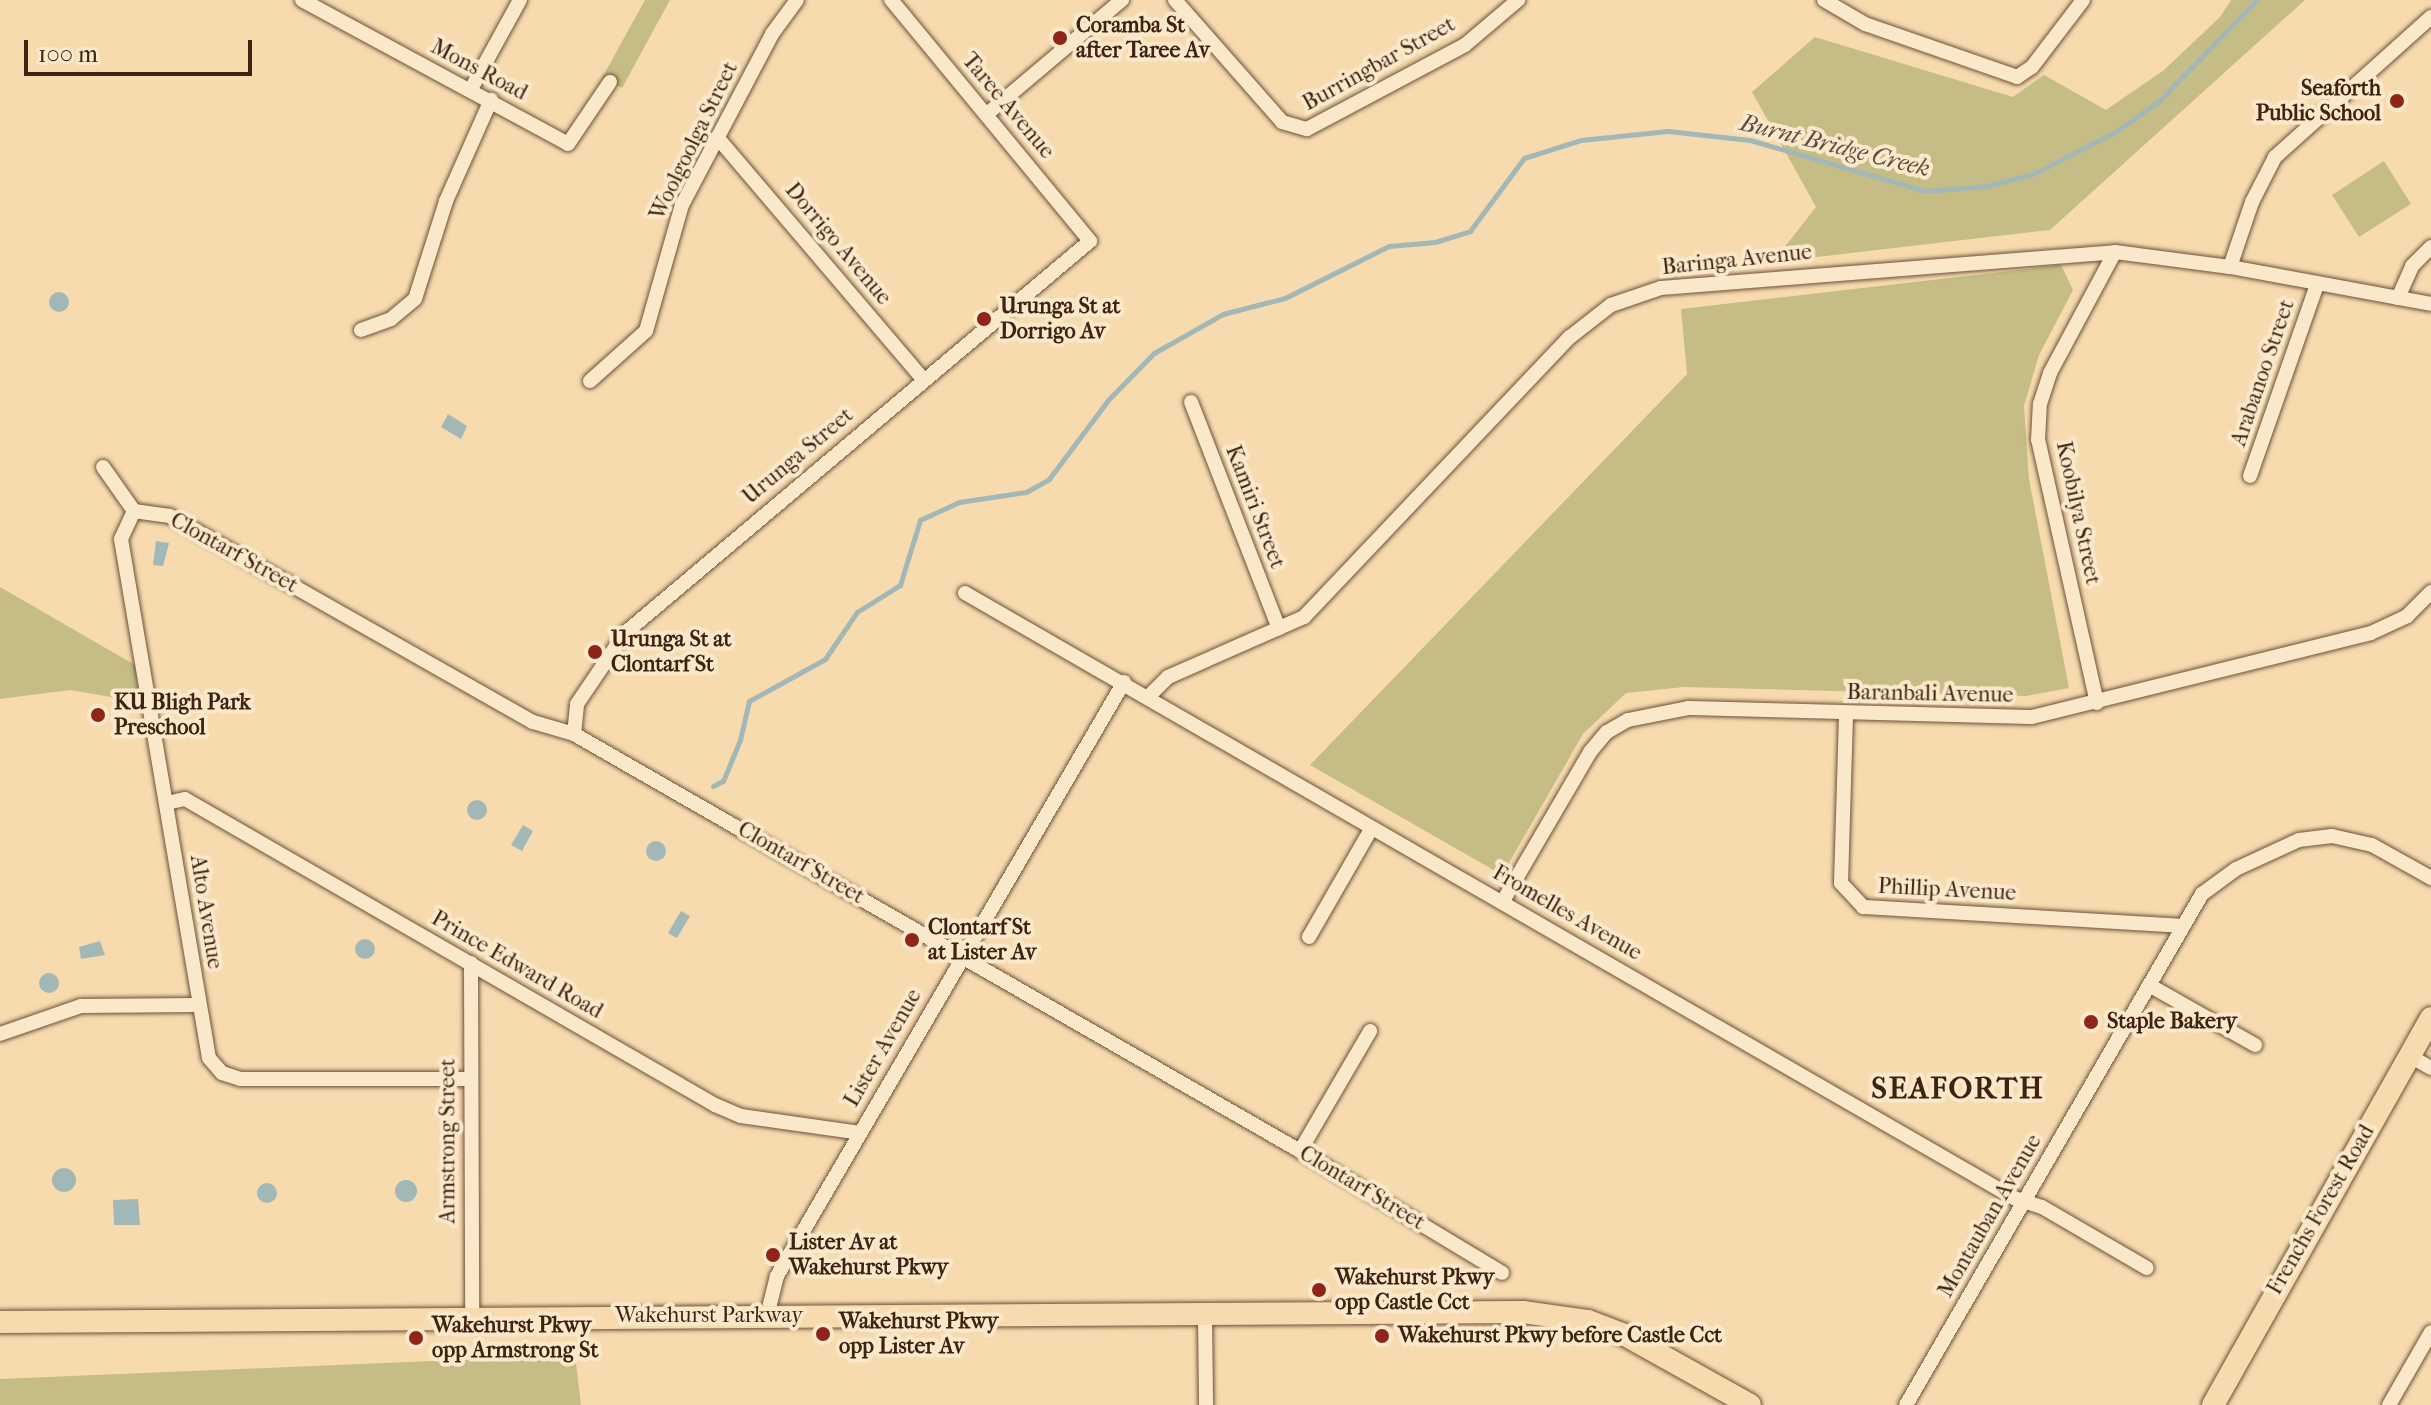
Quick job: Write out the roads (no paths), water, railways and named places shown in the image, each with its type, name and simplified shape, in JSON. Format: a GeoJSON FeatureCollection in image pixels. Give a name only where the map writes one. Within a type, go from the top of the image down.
{"type":"FeatureCollection","features":[{"type":"Feature","properties":{"kind":"main road","name":"Frenchs Forest Road"},"geometry":{"type":"LineString","coordinates":[[2213,1405],[2431,1018]]}},
{"type":"Feature","properties":{"kind":"main road","name":"Wakehurst Parkway"},"geometry":{"type":"LineString","coordinates":[[0,1322],[767,1316],[1205,1317],[1523,1312],[1588,1321],[1652,1348],[1750,1405]]}},
{"type":"Feature","properties":{"kind":"street","name":"Mons Road"},"geometry":{"type":"LineString","coordinates":[[302,0],[568,144],[610,82]]}},
{"type":"Feature","properties":{"kind":"street"},"geometry":{"type":"LineString","coordinates":[[471,89],[520,0]]}},
{"type":"Feature","properties":{"kind":"street","name":"Woolgoolga Street"},"geometry":{"type":"LineString","coordinates":[[590,381],[646,331],[682,205],[772,34],[797,0]]}},
{"type":"Feature","properties":{"kind":"street","name":"Taree Avenue"},"geometry":{"type":"LineString","coordinates":[[891,0],[1090,241]]}},
{"type":"Feature","properties":{"kind":"street"},"geometry":{"type":"LineString","coordinates":[[987,114],[1122,0]]}},
{"type":"Feature","properties":{"kind":"street","name":"Burringbar Street"},"geometry":{"type":"LineString","coordinates":[[1175,0],[1282,122],[1295,128],[1322,126],[1465,45],[1518,0]]}},
{"type":"Feature","properties":{"kind":"street"},"geometry":{"type":"LineString","coordinates":[[1824,0],[1865,24],[2017,77],[2032,67],[2083,0]]}},
{"type":"Feature","properties":{"kind":"street"},"geometry":{"type":"LineString","coordinates":[[2230,267],[2252,202],[2275,157],[2431,17]]}},
{"type":"Feature","properties":{"kind":"street"},"geometry":{"type":"LineString","coordinates":[[361,330],[391,319],[415,299],[446,201],[491,100]]}},
{"type":"Feature","properties":{"kind":"street","name":"Dorrigo Avenue"},"geometry":{"type":"LineString","coordinates":[[717,137],[924,380]]}},
{"type":"Feature","properties":{"kind":"street","name":"Urunga Street"},"geometry":{"type":"LineString","coordinates":[[574,734],[577,704],[625,633],[1090,241]]}},
{"type":"Feature","properties":{"kind":"street"},"geometry":{"type":"LineString","coordinates":[[2398,298],[2412,266],[2431,247]]}},
{"type":"Feature","properties":{"kind":"street","name":"Baringa Avenue"},"geometry":{"type":"LineString","coordinates":[[1148,697],[1168,677],[1304,617],[1570,337],[1611,305],[1661,288],[2115,252],[2230,267],[2431,304]]}},
{"type":"Feature","properties":{"kind":"street","name":"Koobilya Street"},"geometry":{"type":"LineString","coordinates":[[2097,703],[2039,428],[2050,373],[2115,252]]}},
{"type":"Feature","properties":{"kind":"street","name":"Arabanoo Street"},"geometry":{"type":"LineString","coordinates":[[2250,476],[2317,285]]}},
{"type":"Feature","properties":{"kind":"street","name":"Kamiri Street"},"geometry":{"type":"LineString","coordinates":[[1191,402],[1279,629]]}},
{"type":"Feature","properties":{"kind":"street"},"geometry":{"type":"LineString","coordinates":[[103,467],[134,511]]}},
{"type":"Feature","properties":{"kind":"street","name":"Clontarf Street"},"geometry":{"type":"LineString","coordinates":[[134,511],[170,516],[533,722],[574,734],[1300,1151],[1502,1273]]}},
{"type":"Feature","properties":{"kind":"street","name":"Alto Avenue"},"geometry":{"type":"LineString","coordinates":[[134,511],[121,539],[209,1058],[222,1073],[240,1079],[469,1079]]}},
{"type":"Feature","properties":{"kind":"street","name":"Baranbali Avenue"},"geometry":{"type":"LineString","coordinates":[[1503,901],[1590,752],[1607,732],[1628,720],[1688,708],[1846,715],[2032,717],[2371,633],[2407,616],[2431,592]]}},
{"type":"Feature","properties":{"kind":"street","name":"Fromelles Avenue"},"geometry":{"type":"LineString","coordinates":[[965,593],[2023,1203],[2042,1207],[2147,1268]]}},
{"type":"Feature","properties":{"kind":"street","name":"Lister Avenue"},"geometry":{"type":"LineString","coordinates":[[767,1316],[777,1276],[961,956],[1124,682]]}},
{"type":"Feature","properties":{"kind":"street","name":"Phillip Avenue"},"geometry":{"type":"LineString","coordinates":[[1846,715],[1841,883],[1863,907],[2181,926]]}},
{"type":"Feature","properties":{"kind":"street","name":"Prince Edward Road"},"geometry":{"type":"LineString","coordinates":[[167,803],[185,799],[715,1105],[741,1116],[860,1133]]}},
{"type":"Feature","properties":{"kind":"street"},"geometry":{"type":"LineString","coordinates":[[1309,937],[1371,829]]}},
{"type":"Feature","properties":{"kind":"street","name":"Montauban Avenue"},"geometry":{"type":"LineString","coordinates":[[1906,1405],[2202,894],[2236,869],[2299,840],[2332,836],[2372,845],[2431,878]]}},
{"type":"Feature","properties":{"kind":"street","name":"Armstrong Street"},"geometry":{"type":"LineString","coordinates":[[471,963],[472,1318]]}},
{"type":"Feature","properties":{"kind":"street"},"geometry":{"type":"LineString","coordinates":[[2149,985],[2255,1045]]}},
{"type":"Feature","properties":{"kind":"street"},"geometry":{"type":"LineString","coordinates":[[0,1034],[81,1006],[198,1005]]}},
{"type":"Feature","properties":{"kind":"street"},"geometry":{"type":"LineString","coordinates":[[1300,1151],[1370,1031]]}},
{"type":"Feature","properties":{"kind":"street"},"geometry":{"type":"LineString","coordinates":[[2410,1056],[2431,1068]]}},
{"type":"Feature","properties":{"kind":"street"},"geometry":{"type":"LineString","coordinates":[[1205,1317],[1206,1405]]}},
{"type":"Feature","properties":{"kind":"street"},"geometry":{"type":"LineString","coordinates":[[2389,1405],[2431,1332]]}},
{"type":"Feature","properties":{"kind":"water"},"geometry":{"type":"Polygon","coordinates":[[[59,292],[66,295],[69,302],[66,309],[59,312],[52,309],[49,302],[52,295],[59,292]]]}},
{"type":"Feature","properties":{"kind":"water"},"geometry":{"type":"Polygon","coordinates":[[[448,414],[467,426],[461,439],[441,427],[448,414]]]}},
{"type":"Feature","properties":{"kind":"water"},"geometry":{"type":"Polygon","coordinates":[[[156,541],[169,543],[163,566],[153,565],[156,541]]]}},
{"type":"Feature","properties":{"kind":"water"},"geometry":{"type":"Polygon","coordinates":[[[477,800],[484,803],[487,810],[484,817],[477,820],[470,817],[467,810],[470,803],[477,800]]]}},
{"type":"Feature","properties":{"kind":"water"},"geometry":{"type":"Polygon","coordinates":[[[523,825],[533,831],[522,851],[511,845],[523,825]]]}},
{"type":"Feature","properties":{"kind":"water"},"geometry":{"type":"Polygon","coordinates":[[[656,841],[663,844],[666,851],[663,858],[656,861],[649,858],[646,851],[649,844],[656,841]]]}},
{"type":"Feature","properties":{"kind":"water"},"geometry":{"type":"Polygon","coordinates":[[[681,911],[690,916],[677,938],[668,933],[681,911]]]}},
{"type":"Feature","properties":{"kind":"water"},"geometry":{"type":"Polygon","coordinates":[[[365,939],[372,942],[375,949],[372,956],[365,959],[358,956],[355,949],[358,942],[365,939]]]}},
{"type":"Feature","properties":{"kind":"water"},"geometry":{"type":"Polygon","coordinates":[[[100,941],[105,955],[81,959],[79,947],[100,941]]]}},
{"type":"Feature","properties":{"kind":"water"},"geometry":{"type":"Polygon","coordinates":[[[49,973],[56,976],[59,983],[56,990],[49,993],[42,990],[39,983],[42,976],[49,973]]]}},
{"type":"Feature","properties":{"kind":"water"},"geometry":{"type":"Polygon","coordinates":[[[64,1168],[75,1175],[76,1180],[69,1191],[64,1192],[53,1185],[52,1180],[59,1169],[64,1168]]]}},
{"type":"Feature","properties":{"kind":"water"},"geometry":{"type":"Polygon","coordinates":[[[406,1180],[414,1183],[417,1191],[414,1199],[406,1202],[398,1199],[395,1191],[398,1183],[406,1180]]]}},
{"type":"Feature","properties":{"kind":"water"},"geometry":{"type":"Polygon","coordinates":[[[267,1183],[274,1186],[277,1193],[274,1200],[267,1203],[260,1200],[257,1193],[260,1186],[267,1183]]]}},
{"type":"Feature","properties":{"kind":"water"},"geometry":{"type":"Polygon","coordinates":[[[138,1199],[140,1225],[114,1225],[113,1200],[138,1199]]]}},
{"type":"Feature","properties":{"kind":"waterway","name":"Burnt Bridge Creek"},"geometry":{"type":"LineString","coordinates":[[713,786],[723,781],[740,740],[749,701],[825,659],[857,612],[900,585],[920,520],[959,502],[1026,492],[1049,479],[1108,400],[1154,353],[1223,314],[1285,298],[1389,246],[1435,242],[1470,231],[1524,158],[1581,140],[1668,131],[1750,140],[1926,191],[1987,186],[2033,174],[2117,131],[2159,101],[2257,0]]}},
{"type":"Feature","properties":{"kind":"place","name":"Coramba St after Taree Av"},"geometry":{"type":"Point","coordinates":[1060,38]}},
{"type":"Feature","properties":{"kind":"place","name":"Seaforth Public School"},"geometry":{"type":"Point","coordinates":[2397,101]}},
{"type":"Feature","properties":{"kind":"place","name":"Urunga St at Dorrigo Av"},"geometry":{"type":"Point","coordinates":[984,319]}},
{"type":"Feature","properties":{"kind":"place","name":"Urunga St at Clontarf St"},"geometry":{"type":"Point","coordinates":[595,652]}},
{"type":"Feature","properties":{"kind":"place","name":"KU Bligh Park Preschool"},"geometry":{"type":"Point","coordinates":[98,715]}},
{"type":"Feature","properties":{"kind":"place","name":"Clontarf St at Lister Av"},"geometry":{"type":"Point","coordinates":[912,940]}},
{"type":"Feature","properties":{"kind":"place","name":"Staple Bakery"},"geometry":{"type":"Point","coordinates":[2091,1022]}},
{"type":"Feature","properties":{"kind":"place","name":"Lister Av at Wakehurst Pkwy"},"geometry":{"type":"Point","coordinates":[773,1255]}},
{"type":"Feature","properties":{"kind":"place","name":"Wakehurst Pkwy opp Castle Cct"},"geometry":{"type":"Point","coordinates":[1319,1290]}},
{"type":"Feature","properties":{"kind":"place","name":"Wakehurst Pkwy opp Lister Av"},"geometry":{"type":"Point","coordinates":[823,1334]}},
{"type":"Feature","properties":{"kind":"place","name":"Wakehurst Pkwy before Castle Cct"},"geometry":{"type":"Point","coordinates":[1382,1336]}},
{"type":"Feature","properties":{"kind":"place","name":"Wakehurst Pkwy opp Armstrong St"},"geometry":{"type":"Point","coordinates":[416,1338]}},
{"type":"Feature","properties":{"kind":"district","name":"SEAFORTH"},"geometry":{"type":"Point","coordinates":[1958,1089]}}]}
